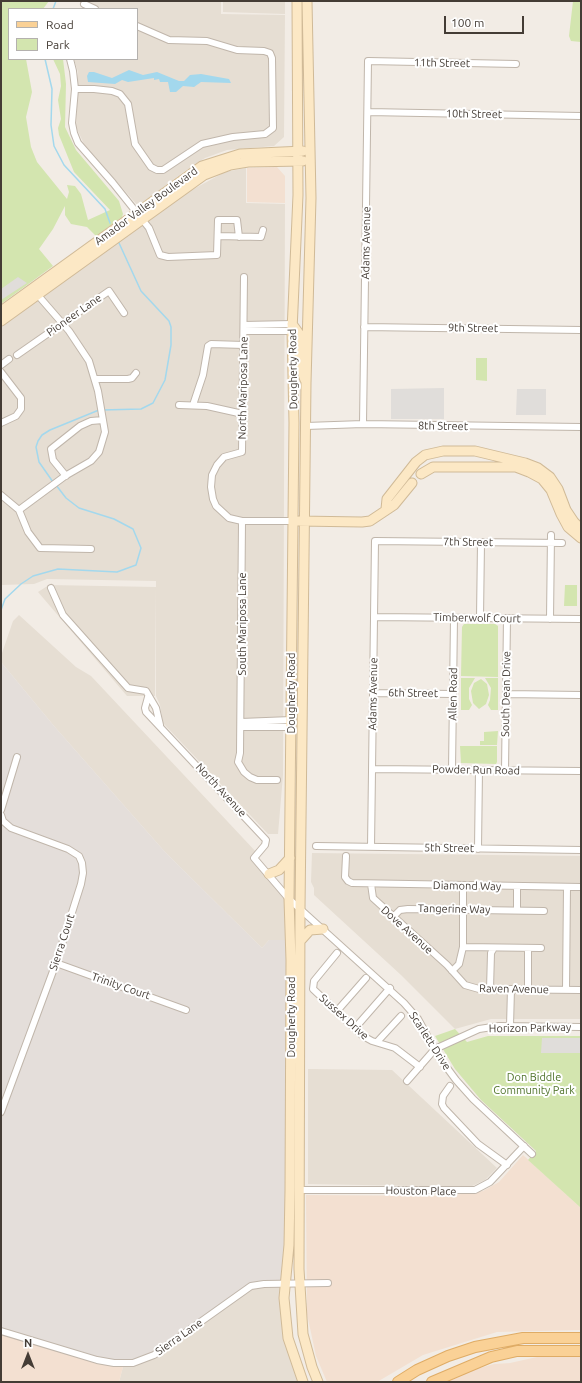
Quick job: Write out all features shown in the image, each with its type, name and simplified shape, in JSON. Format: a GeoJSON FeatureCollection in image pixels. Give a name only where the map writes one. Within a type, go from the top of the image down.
{"type":"FeatureCollection","features":[{"type":"Feature","properties":{"kind":"main road","name":"Dougherty Road"},"geometry":{"type":"LineString","coordinates":[[297,1],[298,162],[292,328],[294,423],[289,899],[291,960],[290,1199],[289,1245],[285,1284],[285,1325],[293,1357],[302,1382]]}},
{"type":"Feature","properties":{"kind":"main road","name":"Dougherty Road"},"geometry":{"type":"LineString","coordinates":[[307,1],[311,198],[306,383],[300,908],[299,1284],[304,1343],[318,1382]]}},
{"type":"Feature","properties":{"kind":"main road","name":"Amador Valley Boulevard"},"geometry":{"type":"LineString","coordinates":[[139,217],[202,166],[240,154],[310,151]]}},
{"type":"Feature","properties":{"kind":"main road","name":"Amador Valley Boulevard"},"geometry":{"type":"LineString","coordinates":[[1,320],[35,292],[139,217],[204,175],[230,165],[248,162],[310,161]]}},
{"type":"Feature","properties":{"kind":"main road","name":"Amador Valley Boulevard"},"geometry":{"type":"LineString","coordinates":[[1,311],[35,292]]}},
{"type":"Feature","properties":{"kind":"main road"},"geometry":{"type":"LineString","coordinates":[[292,328],[300,335],[300,366],[306,383]]}},
{"type":"Feature","properties":{"kind":"main road"},"geometry":{"type":"LineString","coordinates":[[386,509],[387,499],[416,462],[425,455],[443,451],[475,451],[525,463],[538,468],[550,477],[558,489],[566,510],[581,529]]}},
{"type":"Feature","properties":{"kind":"main road"},"geometry":{"type":"LineString","coordinates":[[421,474],[433,467],[516,467],[529,472],[542,479],[551,490],[564,521],[581,538]]}},
{"type":"Feature","properties":{"kind":"main road"},"geometry":{"type":"LineString","coordinates":[[292,521],[370,521],[394,505],[412,483]]}},
{"type":"Feature","properties":{"kind":"main road"},"geometry":{"type":"LineString","coordinates":[[269,874],[279,870],[290,858]]}},
{"type":"Feature","properties":{"kind":"main road"},"geometry":{"type":"LineString","coordinates":[[301,940],[310,930],[323,929]]}},
{"type":"Feature","properties":{"kind":"main road"},"geometry":{"type":"LineString","coordinates":[[290,1096],[295,1109],[295,1128],[300,1134]]}},
{"type":"Feature","properties":{"kind":"main road"},"geometry":{"type":"LineString","coordinates":[[290,1199],[294,1208],[294,1220],[300,1228]]}},
{"type":"Feature","properties":{"kind":"main road"},"geometry":{"type":"LineString","coordinates":[[398,1382],[417,1370],[448,1356],[475,1347],[523,1338],[581,1338]]}},
{"type":"Feature","properties":{"kind":"main road"},"geometry":{"type":"LineString","coordinates":[[491,1357],[494,1350],[519,1344],[523,1338]]}},
{"type":"Feature","properties":{"kind":"main road"},"geometry":{"type":"LineString","coordinates":[[432,1382],[491,1357],[517,1351],[581,1351]]}},
{"type":"Feature","properties":{"kind":"street"},"geometry":{"type":"LineString","coordinates":[[75,89],[112,91],[120,94],[128,104],[135,144],[151,167],[157,170],[163,170],[202,144],[233,137],[265,134],[273,128],[272,58],[270,53],[264,51],[237,50],[207,41],[169,40],[138,26]]}},
{"type":"Feature","properties":{"kind":"street"},"geometry":{"type":"LineString","coordinates":[[70,60],[75,89],[72,122],[78,143],[114,183],[149,228],[160,255],[168,257],[217,255],[218,220],[237,220],[239,237]]}},
{"type":"Feature","properties":{"kind":"street","name":"11th Street"},"geometry":{"type":"LineString","coordinates":[[368,61],[516,64]]}},
{"type":"Feature","properties":{"kind":"street","name":"Adams Avenue"},"geometry":{"type":"LineString","coordinates":[[363,424],[368,61]]}},
{"type":"Feature","properties":{"kind":"street","name":"10th Street"},"geometry":{"type":"LineString","coordinates":[[368,112],[581,116]]}},
{"type":"Feature","properties":{"kind":"street"},"geometry":{"type":"LineString","coordinates":[[218,236],[261,237],[263,230]]}},
{"type":"Feature","properties":{"kind":"street","name":"North Mariposa Lane"},"geometry":{"type":"LineString","coordinates":[[242,521],[229,518],[216,506],[211,487],[212,475],[217,465],[224,457],[242,452],[244,277]]}},
{"type":"Feature","properties":{"kind":"street","name":"Pioneer Lane"},"geometry":{"type":"LineString","coordinates":[[17,355],[109,291],[124,314]]}},
{"type":"Feature","properties":{"kind":"street"},"geometry":{"type":"LineString","coordinates":[[19,510],[65,477],[91,461],[99,452],[105,432],[96,379],[89,361],[62,324],[35,292]]}},
{"type":"Feature","properties":{"kind":"street","name":"9th Street"},"geometry":{"type":"LineString","coordinates":[[364,327],[581,330]]}},
{"type":"Feature","properties":{"kind":"street"},"geometry":{"type":"LineString","coordinates":[[244,328],[292,328]]}},
{"type":"Feature","properties":{"kind":"street"},"geometry":{"type":"LineString","coordinates":[[193,405],[203,375],[208,346],[211,344],[244,346]]}},
{"type":"Feature","properties":{"kind":"street"},"geometry":{"type":"LineString","coordinates":[[1,365],[9,359]]}},
{"type":"Feature","properties":{"kind":"street"},"geometry":{"type":"LineString","coordinates":[[1,372],[21,398],[21,409],[16,416],[1,423]]}},
{"type":"Feature","properties":{"kind":"street"},"geometry":{"type":"LineString","coordinates":[[96,379],[128,379],[132,378],[136,373]]}},
{"type":"Feature","properties":{"kind":"street"},"geometry":{"type":"LineString","coordinates":[[179,405],[207,406],[243,414]]}},
{"type":"Feature","properties":{"kind":"street"},"geometry":{"type":"LineString","coordinates":[[65,477],[53,460],[51,449],[80,426],[91,421],[102,419]]}},
{"type":"Feature","properties":{"kind":"street","name":"8th Street"},"geometry":{"type":"LineString","coordinates":[[306,426],[363,424],[581,427]]}},
{"type":"Feature","properties":{"kind":"street"},"geometry":{"type":"LineString","coordinates":[[1,495],[19,510],[28,532],[40,548],[91,549]]}},
{"type":"Feature","properties":{"kind":"street"},"geometry":{"type":"LineString","coordinates":[[242,521],[292,521]]}},
{"type":"Feature","properties":{"kind":"street","name":"South Mariposa Lane"},"geometry":{"type":"LineString","coordinates":[[242,521],[240,754],[238,762],[244,772],[257,780],[277,780]]}},
{"type":"Feature","properties":{"kind":"street"},"geometry":{"type":"LineString","coordinates":[[550,619],[551,535]]}},
{"type":"Feature","properties":{"kind":"street","name":"Adams Avenue"},"geometry":{"type":"LineString","coordinates":[[371,847],[375,541]]}},
{"type":"Feature","properties":{"kind":"street","name":"7th Street"},"geometry":{"type":"LineString","coordinates":[[375,541],[562,543]]}},
{"type":"Feature","properties":{"kind":"street"},"geometry":{"type":"LineString","coordinates":[[480,618],[481,542]]}},
{"type":"Feature","properties":{"kind":"street"},"geometry":{"type":"LineString","coordinates":[[51,588],[63,616],[128,688],[146,690],[148,697]]}},
{"type":"Feature","properties":{"kind":"street","name":"Timberwolf Court"},"geometry":{"type":"LineString","coordinates":[[374,616],[581,619]]}},
{"type":"Feature","properties":{"kind":"street","name":"Allen Road"},"geometry":{"type":"LineString","coordinates":[[452,770],[454,618]]}},
{"type":"Feature","properties":{"kind":"street","name":"South Dean Drive"},"geometry":{"type":"LineString","coordinates":[[505,770],[507,618]]}},
{"type":"Feature","properties":{"kind":"street","name":"6th Street"},"geometry":{"type":"LineString","coordinates":[[373,693],[453,694]]}},
{"type":"Feature","properties":{"kind":"street"},"geometry":{"type":"LineString","coordinates":[[506,694],[581,695]]}},
{"type":"Feature","properties":{"kind":"street","name":"North Avenue"},"geometry":{"type":"LineString","coordinates":[[148,697],[156,708],[160,725]]}},
{"type":"Feature","properties":{"kind":"street","name":"North Avenue"},"geometry":{"type":"LineString","coordinates":[[148,697],[145,708],[146,712],[160,725],[266,840],[265,845],[254,858]]}},
{"type":"Feature","properties":{"kind":"street"},"geometry":{"type":"LineString","coordinates":[[240,724],[291,724]]}},
{"type":"Feature","properties":{"kind":"street"},"geometry":{"type":"LineString","coordinates":[[1,810],[17,757]]}},
{"type":"Feature","properties":{"kind":"street","name":"Powder Run Road"},"geometry":{"type":"LineString","coordinates":[[372,769],[581,771]]}},
{"type":"Feature","properties":{"kind":"street"},"geometry":{"type":"LineString","coordinates":[[478,849],[479,770]]}},
{"type":"Feature","properties":{"kind":"street","name":"Sierra Court"},"geometry":{"type":"LineString","coordinates":[[1,815],[3,821],[11,828],[68,849],[79,856],[82,863],[81,884],[56,963],[1,1112]]}},
{"type":"Feature","properties":{"kind":"street","name":"5th Street"},"geometry":{"type":"LineString","coordinates":[[316,846],[581,850]]}},
{"type":"Feature","properties":{"kind":"street","name":"Diamond Way"},"geometry":{"type":"LineString","coordinates":[[346,856],[345,877],[352,883],[581,887]]}},
{"type":"Feature","properties":{"kind":"street","name":"Scarlett Drive"},"geometry":{"type":"LineString","coordinates":[[254,858],[289,899],[390,988],[418,1020],[456,1080],[473,1099],[532,1154]]}},
{"type":"Feature","properties":{"kind":"street","name":"Dove Avenue"},"geometry":{"type":"LineString","coordinates":[[371,884],[373,898],[452,972]]}},
{"type":"Feature","properties":{"kind":"street"},"geometry":{"type":"LineString","coordinates":[[452,972],[459,964],[463,947],[462,886]]}},
{"type":"Feature","properties":{"kind":"street"},"geometry":{"type":"LineString","coordinates":[[517,886],[517,910]]}},
{"type":"Feature","properties":{"kind":"street"},"geometry":{"type":"LineString","coordinates":[[566,990],[567,887]]}},
{"type":"Feature","properties":{"kind":"street","name":"Tangerine Way"},"geometry":{"type":"LineString","coordinates":[[393,917],[400,910],[408,908],[544,911]]}},
{"type":"Feature","properties":{"kind":"street"},"geometry":{"type":"LineString","coordinates":[[463,947],[541,948]]}},
{"type":"Feature","properties":{"kind":"street"},"geometry":{"type":"LineString","coordinates":[[490,989],[491,953],[494,948]]}},
{"type":"Feature","properties":{"kind":"street"},"geometry":{"type":"LineString","coordinates":[[528,948],[528,989]]}},
{"type":"Feature","properties":{"kind":"street","name":"Sussex Drive"},"geometry":{"type":"LineString","coordinates":[[337,953],[317,977],[313,989],[363,1036],[395,1048],[420,1067]]}},
{"type":"Feature","properties":{"kind":"street","name":"Trinity Court"},"geometry":{"type":"LineString","coordinates":[[56,963],[186,1010]]}},
{"type":"Feature","properties":{"kind":"street","name":"Raven Avenue"},"geometry":{"type":"LineString","coordinates":[[452,972],[465,985],[479,989],[581,990]]}},
{"type":"Feature","properties":{"kind":"street"},"geometry":{"type":"LineString","coordinates":[[337,1011],[366,978]]}},
{"type":"Feature","properties":{"kind":"street"},"geometry":{"type":"LineString","coordinates":[[354,1028],[390,988]]}},
{"type":"Feature","properties":{"kind":"street"},"geometry":{"type":"LineString","coordinates":[[510,1026],[511,989]]}},
{"type":"Feature","properties":{"kind":"street"},"geometry":{"type":"LineString","coordinates":[[376,1042],[401,1016]]}},
{"type":"Feature","properties":{"kind":"street","name":"Horizon Parkway"},"geometry":{"type":"LineString","coordinates":[[435,1049],[479,1029],[510,1026],[581,1027]]}},
{"type":"Feature","properties":{"kind":"street"},"geometry":{"type":"LineString","coordinates":[[407,1081],[435,1049]]}},
{"type":"Feature","properties":{"kind":"street"},"geometry":{"type":"LineString","coordinates":[[450,1086],[443,1096],[442,1104],[444,1108],[478,1144],[507,1165]]}},
{"type":"Feature","properties":{"kind":"street","name":"Houston Place"},"geometry":{"type":"LineString","coordinates":[[300,1190],[470,1191],[482,1188],[490,1182],[524,1146]]}},
{"type":"Feature","properties":{"kind":"street","name":"Sierra Lane"},"geometry":{"type":"LineString","coordinates":[[1,1331],[97,1360],[114,1363],[133,1363],[154,1355],[251,1286],[264,1284],[328,1283]]}},
{"type":"Feature","properties":{"kind":"shaded area"},"geometry":{"type":"Polygon","coordinates":[[[89,1],[221,1],[221,14],[285,15],[284,137],[274,146],[227,150],[205,158],[138,206],[84,144],[76,127],[78,72],[74,60],[138,60],[138,8],[85,8],[89,1]]]}},
{"type":"Feature","properties":{"kind":"shaded area"},"geometry":{"type":"Polygon","coordinates":[[[223,1],[285,1],[285,14],[223,12],[223,1]]]}},
{"type":"Feature","properties":{"kind":"shaded area"},"geometry":{"type":"Polygon","coordinates":[[[277,167],[285,176],[285,203],[247,202],[247,168],[277,167]]]}},
{"type":"Feature","properties":{"kind":"shaded area"},"geometry":{"type":"Polygon","coordinates":[[[246,168],[246,203],[285,204],[283,775],[278,834],[268,834],[163,723],[160,705],[156,696],[156,581],[47,579],[34,584],[1,585],[1,327],[190,191],[225,172],[246,168]]]}},
{"type":"Feature","properties":{"kind":"shaded area"},"geometry":{"type":"Polygon","coordinates":[[[18,277],[27,283],[1,300],[1,289],[18,277]]]}},
{"type":"Feature","properties":{"kind":"shaded area"},"geometry":{"type":"Polygon","coordinates":[[[444,388],[444,419],[391,419],[391,389],[444,388]]]}},
{"type":"Feature","properties":{"kind":"shaded area"},"geometry":{"type":"Polygon","coordinates":[[[517,389],[546,389],[546,415],[516,415],[517,389]]]}},
{"type":"Feature","properties":{"kind":"shaded area"},"geometry":{"type":"Polygon","coordinates":[[[49,585],[156,587],[155,696],[127,696],[38,592],[49,585]]]}},
{"type":"Feature","properties":{"kind":"shaded area"},"geometry":{"type":"Polygon","coordinates":[[[19,615],[76,667],[91,676],[258,854],[255,858],[289,899],[291,940],[269,940],[262,948],[165,852],[54,726],[1,662],[1,656],[13,621],[19,615]]]}},
{"type":"Feature","properties":{"kind":"shaded area"},"geometry":{"type":"Polygon","coordinates":[[[1,662],[54,726],[165,852],[262,948],[269,940],[291,940],[285,1284],[251,1286],[143,1360],[114,1363],[3,1332],[1,1338],[1,662]]]}},
{"type":"Feature","properties":{"kind":"shaded area"},"geometry":{"type":"Polygon","coordinates":[[[312,853],[581,856],[581,1019],[491,1019],[455,1029],[401,975],[314,895],[314,888],[311,882],[312,853]]]}},
{"type":"Feature","properties":{"kind":"shaded area"},"geometry":{"type":"Polygon","coordinates":[[[542,1038],[581,1038],[581,1053],[541,1053],[542,1038]]]}},
{"type":"Feature","properties":{"kind":"shaded area"},"geometry":{"type":"Polygon","coordinates":[[[308,1069],[392,1070],[497,1168],[485,1180],[470,1187],[308,1184],[308,1069]]]}},
{"type":"Feature","properties":{"kind":"shaded area"},"geometry":{"type":"Polygon","coordinates":[[[523,1155],[581,1208],[581,1330],[497,1332],[423,1355],[377,1382],[327,1382],[316,1356],[307,1314],[306,1195],[447,1196],[483,1191],[499,1182],[523,1155]]]}},
{"type":"Feature","properties":{"kind":"shaded area"},"geometry":{"type":"Polygon","coordinates":[[[285,1284],[285,1316],[303,1382],[119,1382],[124,1363],[251,1286],[285,1284]]]}},
{"type":"Feature","properties":{"kind":"shaded area"},"geometry":{"type":"Polygon","coordinates":[[[3,1332],[124,1363],[119,1382],[1,1382],[1,1338],[3,1332]]]}},
{"type":"Feature","properties":{"kind":"shaded area"},"geometry":{"type":"Polygon","coordinates":[[[537,1357],[581,1357],[581,1382],[447,1382],[473,1370],[494,1364],[510,1363],[537,1357]]]}},
{"type":"Feature","properties":{"kind":"green space"},"geometry":{"type":"Polygon","coordinates":[[[1,1],[49,1],[44,8],[8,8],[8,60],[26,60],[32,92],[26,117],[31,147],[37,162],[67,199],[69,192],[67,185],[75,186],[81,194],[88,220],[110,210],[74,172],[59,135],[58,128],[61,119],[58,100],[61,86],[60,74],[53,60],[63,60],[66,84],[65,127],[76,150],[119,201],[123,214],[122,217],[96,236],[87,227],[71,224],[65,215],[65,206],[53,229],[39,249],[53,266],[1,304],[1,1]]]}},
{"type":"Feature","properties":{"kind":"green space"},"geometry":{"type":"Polygon","coordinates":[[[573,1],[581,1],[581,42],[571,41],[569,36],[573,1]]]}},
{"type":"Feature","properties":{"kind":"green space"},"geometry":{"type":"Polygon","coordinates":[[[476,358],[487,358],[487,381],[476,380],[476,358]]]}},
{"type":"Feature","properties":{"kind":"green space"},"geometry":{"type":"Polygon","coordinates":[[[565,585],[577,585],[577,606],[564,606],[565,585]]]}},
{"type":"Feature","properties":{"kind":"green space"},"geometry":{"type":"Polygon","coordinates":[[[464,624],[495,624],[498,626],[498,677],[461,676],[462,627],[464,624]]]}},
{"type":"Feature","properties":{"kind":"green space"},"geometry":{"type":"Polygon","coordinates":[[[461,678],[475,678],[469,688],[469,699],[472,705],[469,710],[461,710],[461,678]]]}},
{"type":"Feature","properties":{"kind":"green space"},"geometry":{"type":"Polygon","coordinates":[[[485,678],[498,678],[498,710],[491,710],[488,705],[491,688],[485,678]]]}},
{"type":"Feature","properties":{"kind":"green space"},"geometry":{"type":"Polygon","coordinates":[[[481,679],[487,684],[489,695],[486,704],[479,709],[473,703],[471,691],[474,683],[481,679]]]}},
{"type":"Feature","properties":{"kind":"green space"},"geometry":{"type":"Polygon","coordinates":[[[498,731],[497,745],[480,745],[480,741],[484,741],[484,732],[498,731]]]}},
{"type":"Feature","properties":{"kind":"green space"},"geometry":{"type":"Polygon","coordinates":[[[460,746],[497,746],[497,762],[496,764],[461,763],[460,746]]]}},
{"type":"Feature","properties":{"kind":"green space","name":"Don Biddle Community Park"},"geometry":{"type":"Polygon","coordinates":[[[455,1029],[467,1042],[488,1036],[581,1036],[581,1208],[528,1160],[536,1151],[481,1100],[455,1069],[435,1036],[455,1029]]]}},
{"type":"Feature","properties":{"kind":"water"},"geometry":{"type":"Polygon","coordinates":[[[129,70],[143,75],[157,72],[179,81],[184,81],[190,75],[201,74],[229,79],[231,83],[201,82],[194,87],[183,86],[176,92],[170,92],[168,82],[160,82],[159,79],[154,80],[154,78],[128,82],[122,80],[115,84],[88,82],[87,76],[89,72],[94,72],[112,78],[129,70]]]}},
{"type":"Feature","properties":{"kind":"waterway"},"geometry":{"type":"LineString","coordinates":[[53,8],[56,1]]}},
{"type":"Feature","properties":{"kind":"waterway"},"geometry":{"type":"LineString","coordinates":[[45,60],[52,89],[51,125],[54,146],[64,165],[105,209],[110,223]]}},
{"type":"Feature","properties":{"kind":"waterway"},"geometry":{"type":"LineString","coordinates":[[102,410],[141,409],[153,403],[165,380],[171,345],[171,327],[169,321],[141,291],[119,243]]}},
{"type":"Feature","properties":{"kind":"waterway"},"geometry":{"type":"LineString","coordinates":[[53,482],[39,462],[36,447],[38,441],[42,435],[50,430],[99,410]]}},
{"type":"Feature","properties":{"kind":"waterway"},"geometry":{"type":"LineString","coordinates":[[1,610],[5,599],[21,584],[33,576],[58,569],[117,572],[136,565],[141,548],[133,529],[114,519],[79,508],[66,498],[56,485]]}}]}
